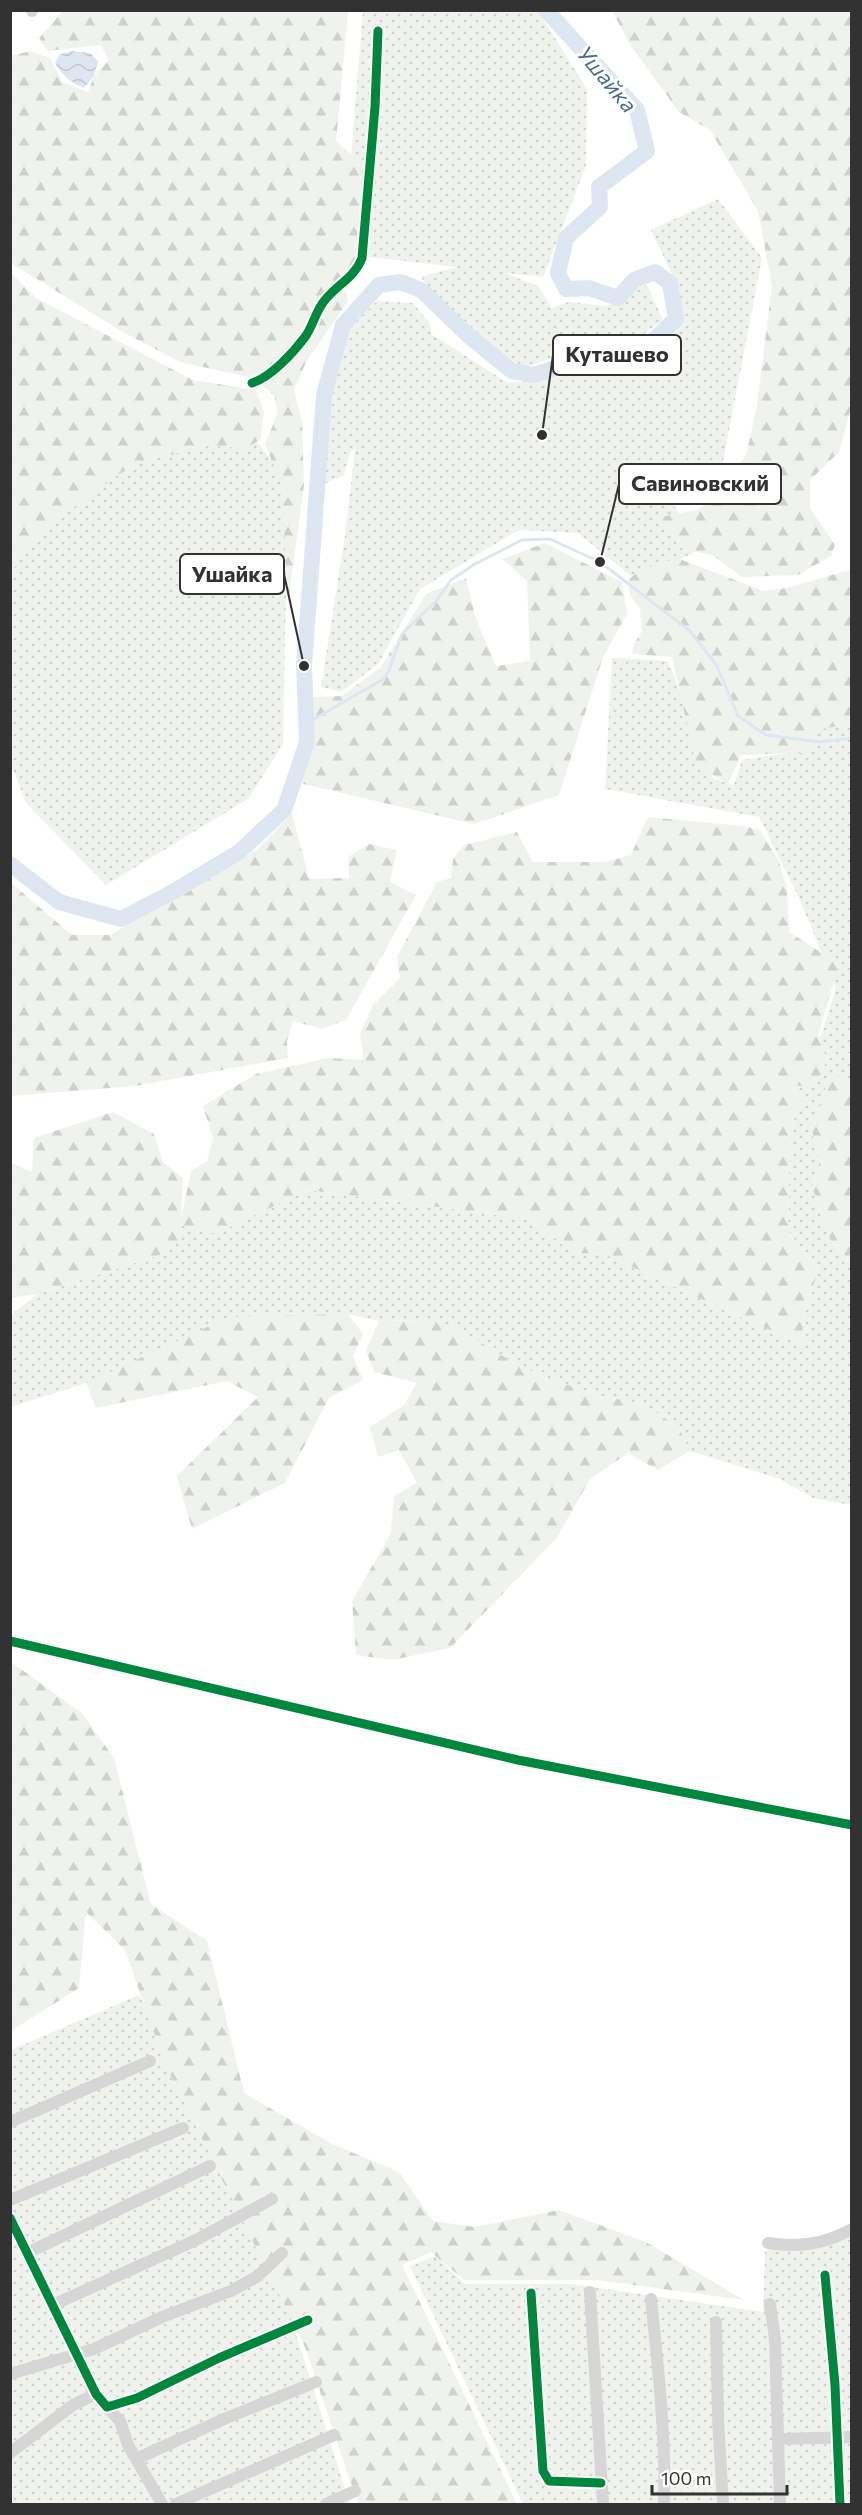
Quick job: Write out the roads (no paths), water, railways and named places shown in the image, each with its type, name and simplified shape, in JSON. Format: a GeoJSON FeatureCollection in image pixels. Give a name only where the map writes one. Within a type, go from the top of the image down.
{"type":"FeatureCollection","features":[{"type":"Feature","properties":{"kind":"street"},"geometry":{"type":"LineString","coordinates":[[252,382],[264,379],[278,367],[305,337],[324,300],[359,268],[362,258],[375,107],[378,32]]}},
{"type":"Feature","properties":{"kind":"street"},"geometry":{"type":"LineString","coordinates":[[10,1641],[518,1760],[852,1826]]}},
{"type":"Feature","properties":{"kind":"street"},"geometry":{"type":"LineString","coordinates":[[10,2122],[150,2061]]}},
{"type":"Feature","properties":{"kind":"street"},"geometry":{"type":"LineString","coordinates":[[10,2200],[183,2128]]}},
{"type":"Feature","properties":{"kind":"street"},"geometry":{"type":"LineString","coordinates":[[29,2252],[210,2166]]}},
{"type":"Feature","properties":{"kind":"street"},"geometry":{"type":"LineString","coordinates":[[52,2305],[196,2240],[272,2199]]}},
{"type":"Feature","properties":{"kind":"street"},"geometry":{"type":"LineString","coordinates":[[10,2218],[29,2252],[52,2305],[96,2394],[120,2421],[128,2445],[162,2505]]}},
{"type":"Feature","properties":{"kind":"street"},"geometry":{"type":"LineString","coordinates":[[768,2244],[814,2245],[852,2229]]}},
{"type":"Feature","properties":{"kind":"street"},"geometry":{"type":"LineString","coordinates":[[10,2374],[94,2349],[162,2317],[231,2291],[258,2276],[282,2253]]}},
{"type":"Feature","properties":{"kind":"street"},"geometry":{"type":"LineString","coordinates":[[825,2275],[840,2505]]}},
{"type":"Feature","properties":{"kind":"street"},"geometry":{"type":"LineString","coordinates":[[590,2292],[603,2505]]}},
{"type":"Feature","properties":{"kind":"street"},"geometry":{"type":"LineString","coordinates":[[531,2293],[543,2471],[549,2481],[601,2483]]}},
{"type":"Feature","properties":{"kind":"street"},"geometry":{"type":"LineString","coordinates":[[651,2299],[663,2458],[664,2505]]}},
{"type":"Feature","properties":{"kind":"street"},"geometry":{"type":"LineString","coordinates":[[770,2304],[775,2339],[780,2439],[780,2505]]}},
{"type":"Feature","properties":{"kind":"street"},"geometry":{"type":"LineString","coordinates":[[107,2407],[137,2398],[219,2358],[308,2320]]}},
{"type":"Feature","properties":{"kind":"street"},"geometry":{"type":"LineString","coordinates":[[716,2322],[723,2505]]}},
{"type":"Feature","properties":{"kind":"street"},"geometry":{"type":"LineString","coordinates":[[136,2459],[224,2419],[316,2382]]}},
{"type":"Feature","properties":{"kind":"street"},"geometry":{"type":"LineString","coordinates":[[10,2453],[73,2405],[96,2394]]}},
{"type":"Feature","properties":{"kind":"street"},"geometry":{"type":"LineString","coordinates":[[176,2505],[334,2435]]}},
{"type":"Feature","properties":{"kind":"street"},"geometry":{"type":"LineString","coordinates":[[780,2439],[852,2437]]}},
{"type":"Feature","properties":{"kind":"street"},"geometry":{"type":"LineString","coordinates":[[326,2505],[355,2491]]}},
{"type":"Feature","properties":{"kind":"water"},"geometry":{"type":"Polygon","coordinates":[[[72,51],[90,53],[98,61],[94,76],[84,88],[67,78],[55,63],[60,54],[72,51]]]}},
{"type":"Feature","properties":{"kind":"waterway","name":"Ушайка"},"geometry":{"type":"LineString","coordinates":[[10,864],[59,902],[121,919],[171,893],[239,852],[284,810],[307,742],[304,666],[324,395],[343,325],[379,285],[400,282],[421,290],[470,337],[512,371],[533,375],[566,365],[587,350],[637,355],[676,319],[670,283],[655,272],[634,280],[618,298],[589,288],[566,289],[558,273],[566,238],[600,207],[599,187],[647,151],[637,110],[546,10]]}},
{"type":"Feature","properties":{"kind":"waterway"},"geometry":{"type":"LineString","coordinates":[[307,723],[382,680],[388,673],[402,634],[437,600],[451,580],[475,564],[522,540],[550,539],[600,562],[690,631],[717,666],[738,716],[766,735],[820,742],[852,738]]}},
{"type":"Feature","properties":{"kind":"place","name":"Куташево"},"geometry":{"type":"Point","coordinates":[542,435]}},
{"type":"Feature","properties":{"kind":"place","name":"Савиновский"},"geometry":{"type":"Point","coordinates":[600,562]}},
{"type":"Feature","properties":{"kind":"place","name":"Ушайка"},"geometry":{"type":"Point","coordinates":[304,666]}}]}
